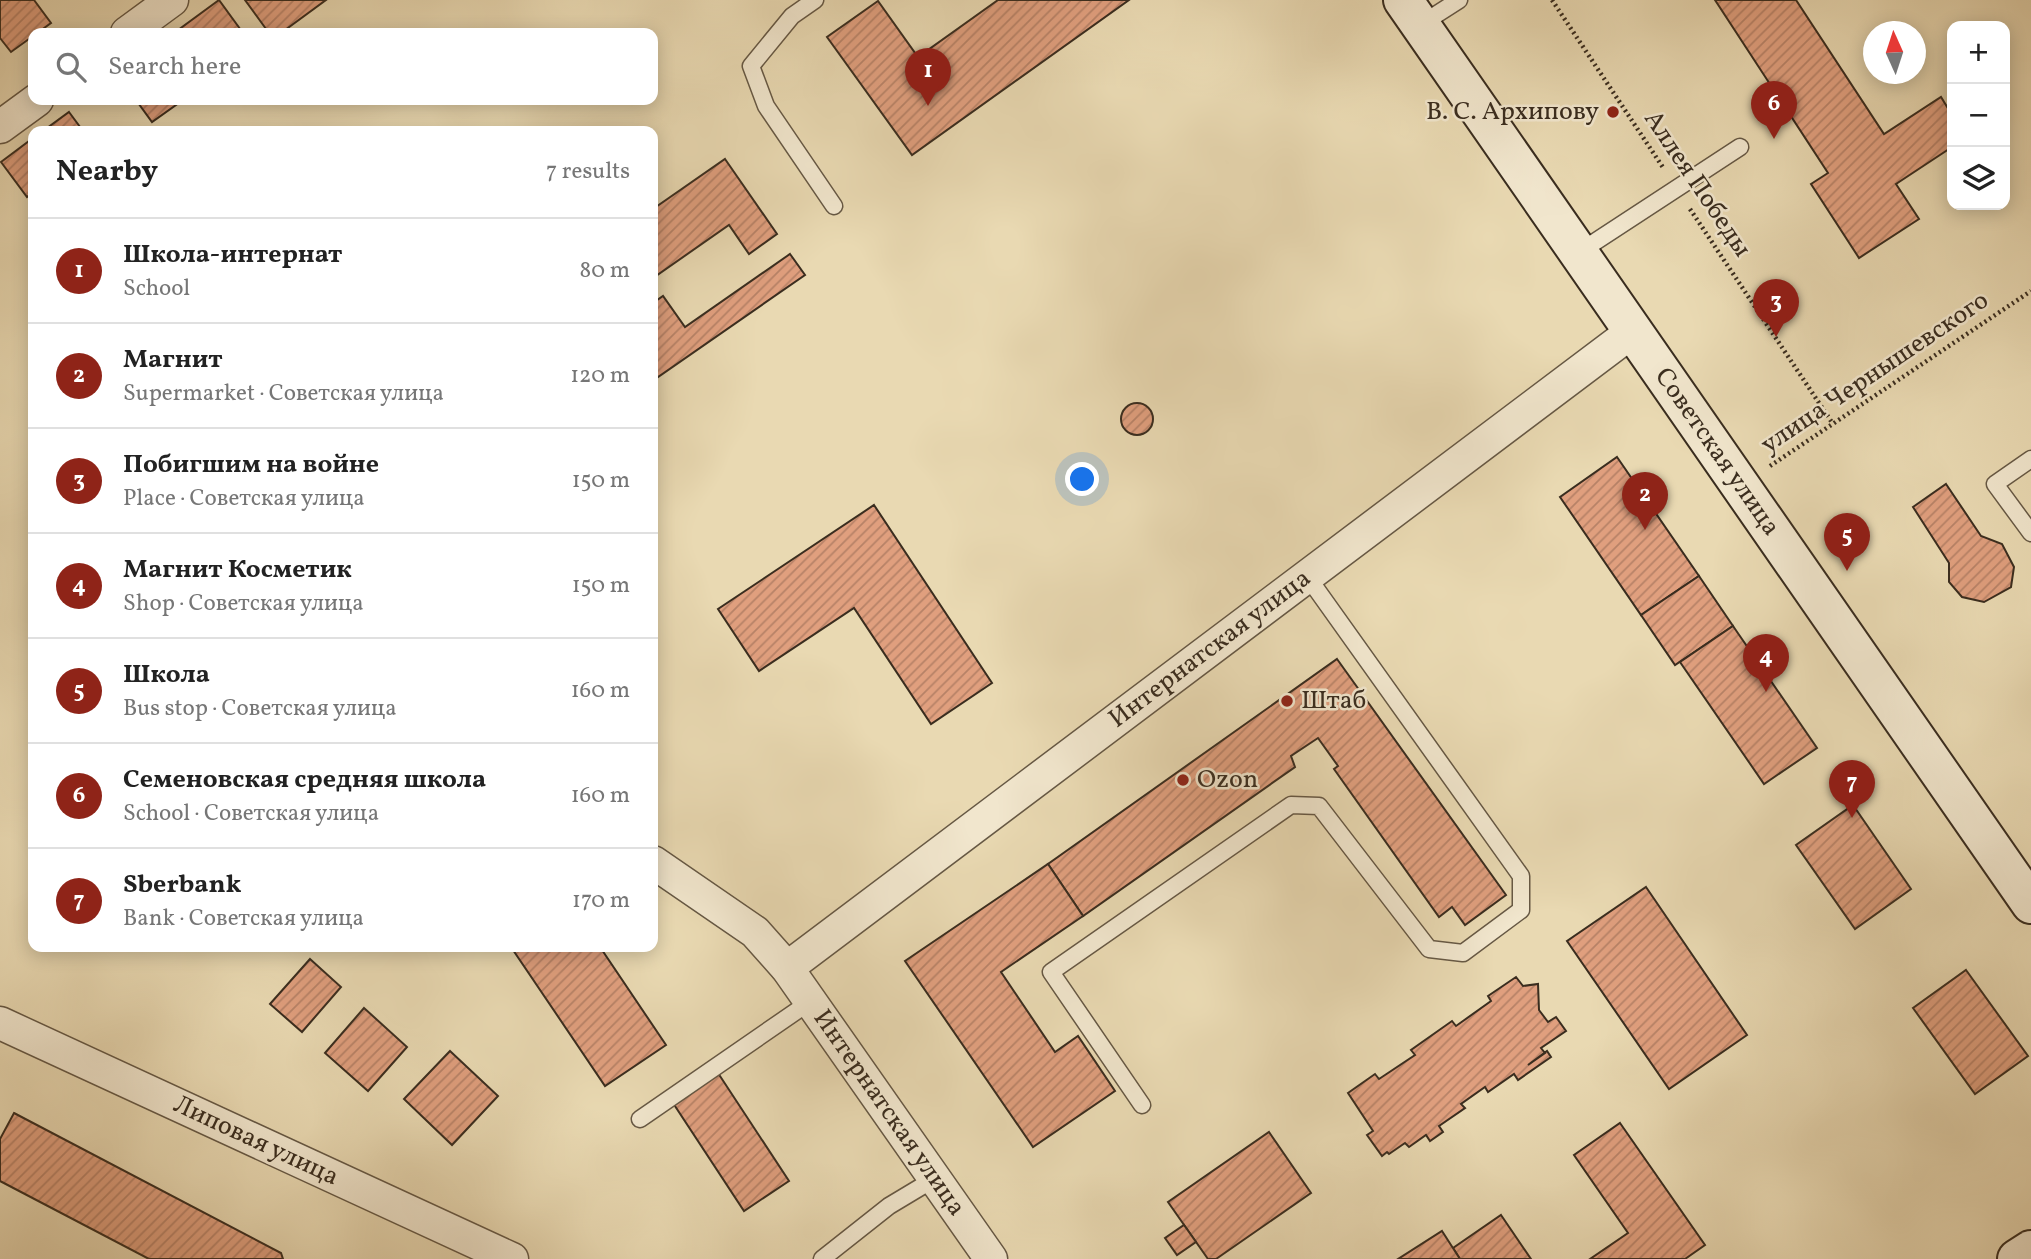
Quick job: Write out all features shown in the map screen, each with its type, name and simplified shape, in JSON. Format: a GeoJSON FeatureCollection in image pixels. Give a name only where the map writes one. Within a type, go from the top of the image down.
{"type":"FeatureCollection","features":[{"type":"Feature","properties":{"kind":"main road","name":"Советская улица"},"geometry":{"type":"LineString","coordinates":[[1411,12],[2031,904]]}},
{"type":"Feature","properties":{"kind":"main road"},"geometry":{"type":"LineString","coordinates":[[2017,1259],[2031,1250]]}},
{"type":"Feature","properties":{"kind":"street"},"geometry":{"type":"LineString","coordinates":[[134,28],[172,0]]}},
{"type":"Feature","properties":{"kind":"street"},"geometry":{"type":"LineString","coordinates":[[0,127],[30,105]]}},
{"type":"Feature","properties":{"kind":"street","name":"Интернатская улица"},"geometry":{"type":"LineString","coordinates":[[787,968],[1633,331]]}},
{"type":"Feature","properties":{"kind":"street","name":"Интернатская улица"},"geometry":{"type":"LineString","coordinates":[[658,865],[755,932],[787,968],[990,1259]]}},
{"type":"Feature","properties":{"kind":"street","name":"Липовая улица"},"geometry":{"type":"LineString","coordinates":[[0,1023],[512,1259]]}},
{"type":"Feature","properties":{"kind":"lane"},"geometry":{"type":"LineString","coordinates":[[814,0],[792,16],[751,66],[766,106],[835,206]]}},
{"type":"Feature","properties":{"kind":"lane"},"geometry":{"type":"LineString","coordinates":[[1411,12],[1459,0]]}},
{"type":"Feature","properties":{"kind":"lane"},"geometry":{"type":"LineString","coordinates":[[1578,253],[1740,147]]}},
{"type":"Feature","properties":{"kind":"lane"},"geometry":{"type":"LineString","coordinates":[[2031,459],[1995,484],[2031,533]]}},
{"type":"Feature","properties":{"kind":"lane"},"geometry":{"type":"LineString","coordinates":[[1142,1105],[1051,972],[1291,805],[1319,806],[1429,949],[1463,953],[1521,910],[1521,876],[1307,576]]}},
{"type":"Feature","properties":{"kind":"lane"},"geometry":{"type":"LineString","coordinates":[[640,1119],[811,1001]]}},
{"type":"Feature","properties":{"kind":"lane"},"geometry":{"type":"LineString","coordinates":[[822,1259],[889,1206],[934,1179]]}},
{"type":"Feature","properties":{"kind":"path","name":"Аллея Победы"},"geometry":{"type":"LineString","coordinates":[[1552,0],[1833,424]]}},
{"type":"Feature","properties":{"kind":"path","name":"улица Чернышевского"},"geometry":{"type":"LineString","coordinates":[[1741,486],[2031,291]]}},
{"type":"Feature","properties":{"kind":"building"},"geometry":{"type":"Polygon","coordinates":[[[0,0],[34,0],[51,23],[44,28],[28,28],[28,40],[11,52],[0,38],[0,0]]]}},
{"type":"Feature","properties":{"kind":"building"},"geometry":{"type":"Polygon","coordinates":[[[219,0],[239,28],[181,28],[219,0]]]}},
{"type":"Feature","properties":{"kind":"building"},"geometry":{"type":"Polygon","coordinates":[[[245,0],[326,0],[288,28],[265,28],[245,0]]]}},
{"type":"Feature","properties":{"kind":"building"},"geometry":{"type":"Polygon","coordinates":[[[998,0],[1129,0],[912,155],[827,37],[878,1],[918,57],[998,0]]]}},
{"type":"Feature","properties":{"kind":"building"},"geometry":{"type":"Polygon","coordinates":[[[1715,0],[1796,0],[1884,134],[1941,97],[1947,107],[1947,150],[1896,184],[1919,219],[1859,258],[1811,184],[1828,173],[1715,0]]]}},
{"type":"Feature","properties":{"kind":"building"},"geometry":{"type":"Polygon","coordinates":[[[140,105],[176,105],[152,122],[140,105]]]}},
{"type":"Feature","properties":{"kind":"building"},"geometry":{"type":"Polygon","coordinates":[[[69,112],[79,126],[50,126],[69,112]]]}},
{"type":"Feature","properties":{"kind":"building"},"geometry":{"type":"Polygon","coordinates":[[[28,142],[27,197],[1,162],[28,142]]]}},
{"type":"Feature","properties":{"kind":"building"},"geometry":{"type":"Polygon","coordinates":[[[725,159],[777,234],[749,254],[729,225],[658,275],[658,206],[725,159]]]}},
{"type":"Feature","properties":{"kind":"building"},"geometry":{"type":"Polygon","coordinates":[[[790,254],[805,275],[658,377],[658,300],[663,296],[685,327],[790,254]]]}},
{"type":"Feature","properties":{"kind":"building"},"geometry":{"type":"Polygon","coordinates":[[[1137,403],[1148,408],[1153,419],[1148,430],[1137,435],[1126,430],[1121,419],[1126,408],[1137,403]]]}},
{"type":"Feature","properties":{"kind":"building"},"geometry":{"type":"Polygon","coordinates":[[[1617,457],[1699,576],[1641,615],[1560,497],[1617,457]]]}},
{"type":"Feature","properties":{"kind":"building"},"geometry":{"type":"Polygon","coordinates":[[[1946,484],[1981,536],[2002,544],[2014,567],[2011,587],[1984,602],[1962,597],[1949,582],[1949,563],[1913,507],[1946,484]]]}},
{"type":"Feature","properties":{"kind":"building"},"geometry":{"type":"Polygon","coordinates":[[[874,505],[992,683],[931,724],[854,608],[759,671],[718,609],[874,505]]]}},
{"type":"Feature","properties":{"kind":"building"},"geometry":{"type":"Polygon","coordinates":[[[1699,576],[1733,626],[1675,665],[1641,615],[1699,576]]]}},
{"type":"Feature","properties":{"kind":"building"},"geometry":{"type":"Polygon","coordinates":[[[1733,626],[1817,748],[1764,784],[1680,662],[1733,626]]]}},
{"type":"Feature","properties":{"kind":"building"},"geometry":{"type":"Polygon","coordinates":[[[1337,659],[1506,895],[1465,925],[1452,907],[1439,917],[1334,769],[1338,766],[1318,738],[1291,756],[1295,767],[1083,916],[1048,864],[1337,659]]]}},
{"type":"Feature","properties":{"kind":"building"},"geometry":{"type":"Polygon","coordinates":[[[1853,805],[1911,889],[1855,929],[1796,845],[1853,805]]]}},
{"type":"Feature","properties":{"kind":"building"},"geometry":{"type":"Polygon","coordinates":[[[1048,864],[1083,916],[1001,972],[1055,1052],[1078,1036],[1115,1091],[1033,1147],[905,961],[1048,864]]]}},
{"type":"Feature","properties":{"kind":"building"},"geometry":{"type":"Polygon","coordinates":[[[1646,887],[1747,1035],[1669,1089],[1567,941],[1646,887]]]}},
{"type":"Feature","properties":{"kind":"building"},"geometry":{"type":"Polygon","coordinates":[[[514,952],[603,952],[666,1045],[605,1086],[514,952]]]}},
{"type":"Feature","properties":{"kind":"building"},"geometry":{"type":"Polygon","coordinates":[[[310,959],[341,987],[302,1032],[270,1004],[310,959]]]}},
{"type":"Feature","properties":{"kind":"building"},"geometry":{"type":"Polygon","coordinates":[[[1966,970],[2028,1056],[1975,1094],[1913,1008],[1966,970]]]}},
{"type":"Feature","properties":{"kind":"building"},"geometry":{"type":"Polygon","coordinates":[[[1516,977],[1523,986],[1538,984],[1539,1010],[1548,1022],[1556,1017],[1566,1031],[1541,1048],[1551,1057],[1518,1080],[1514,1074],[1488,1092],[1485,1087],[1461,1104],[1465,1108],[1439,1126],[1443,1132],[1430,1141],[1426,1135],[1409,1147],[1405,1143],[1382,1156],[1367,1135],[1373,1131],[1348,1093],[1375,1074],[1379,1079],[1415,1055],[1411,1050],[1452,1021],[1456,1026],[1491,1001],[1488,996],[1516,977]]]}},
{"type":"Feature","properties":{"kind":"building"},"geometry":{"type":"Polygon","coordinates":[[[364,1008],[407,1047],[368,1091],[325,1053],[364,1008]]]}},
{"type":"Feature","properties":{"kind":"building"},"geometry":{"type":"Polygon","coordinates":[[[450,1051],[498,1096],[452,1145],[404,1099],[450,1051]]]}},
{"type":"Feature","properties":{"kind":"building"},"geometry":{"type":"Polygon","coordinates":[[[718,1073],[789,1181],[744,1211],[673,1103],[718,1073]]]}},
{"type":"Feature","properties":{"kind":"building"},"geometry":{"type":"Polygon","coordinates":[[[14,1113],[281,1253],[283,1259],[149,1259],[0,1181],[0,1139],[14,1113]]]}},
{"type":"Feature","properties":{"kind":"building"},"geometry":{"type":"Polygon","coordinates":[[[1620,1123],[1705,1245],[1685,1259],[1590,1259],[1628,1233],[1574,1155],[1620,1123]]]}},
{"type":"Feature","properties":{"kind":"building"},"geometry":{"type":"Polygon","coordinates":[[[1269,1132],[1311,1193],[1216,1259],[1208,1259],[1168,1202],[1269,1132]]]}},
{"type":"Feature","properties":{"kind":"building"},"geometry":{"type":"Polygon","coordinates":[[[1501,1215],[1531,1259],[1460,1259],[1453,1248],[1501,1215]]]}},
{"type":"Feature","properties":{"kind":"building"},"geometry":{"type":"Polygon","coordinates":[[[1184,1225],[1196,1242],[1177,1255],[1165,1238],[1184,1225]]]}},
{"type":"Feature","properties":{"kind":"building"},"geometry":{"type":"Polygon","coordinates":[[[1442,1231],[1460,1259],[1398,1259],[1442,1231]]]}},
{"type":"Feature","properties":{"kind":"place","name":"Школа-интернат"},"geometry":{"type":"Point","coordinates":[928,106]}},
{"type":"Feature","properties":{"kind":"place","name":"В. С. Архипову"},"geometry":{"type":"Point","coordinates":[1613,112]}},
{"type":"Feature","properties":{"kind":"place","name":"Семеновская средняя школа"},"geometry":{"type":"Point","coordinates":[1774,139]}},
{"type":"Feature","properties":{"kind":"place","name":"Побигшим на войне"},"geometry":{"type":"Point","coordinates":[1776,337]}},
{"type":"Feature","properties":{"kind":"place","name":"Магнит"},"geometry":{"type":"Point","coordinates":[1645,530]}},
{"type":"Feature","properties":{"kind":"place","name":"Школа"},"geometry":{"type":"Point","coordinates":[1847,571]}},
{"type":"Feature","properties":{"kind":"place","name":"Магнит Косметик"},"geometry":{"type":"Point","coordinates":[1766,692]}},
{"type":"Feature","properties":{"kind":"place","name":"Штаб"},"geometry":{"type":"Point","coordinates":[1287,701]}},
{"type":"Feature","properties":{"kind":"place","name":"Ozon"},"geometry":{"type":"Point","coordinates":[1183,780]}},
{"type":"Feature","properties":{"kind":"place","name":"Sberbank"},"geometry":{"type":"Point","coordinates":[1852,818]}}]}
